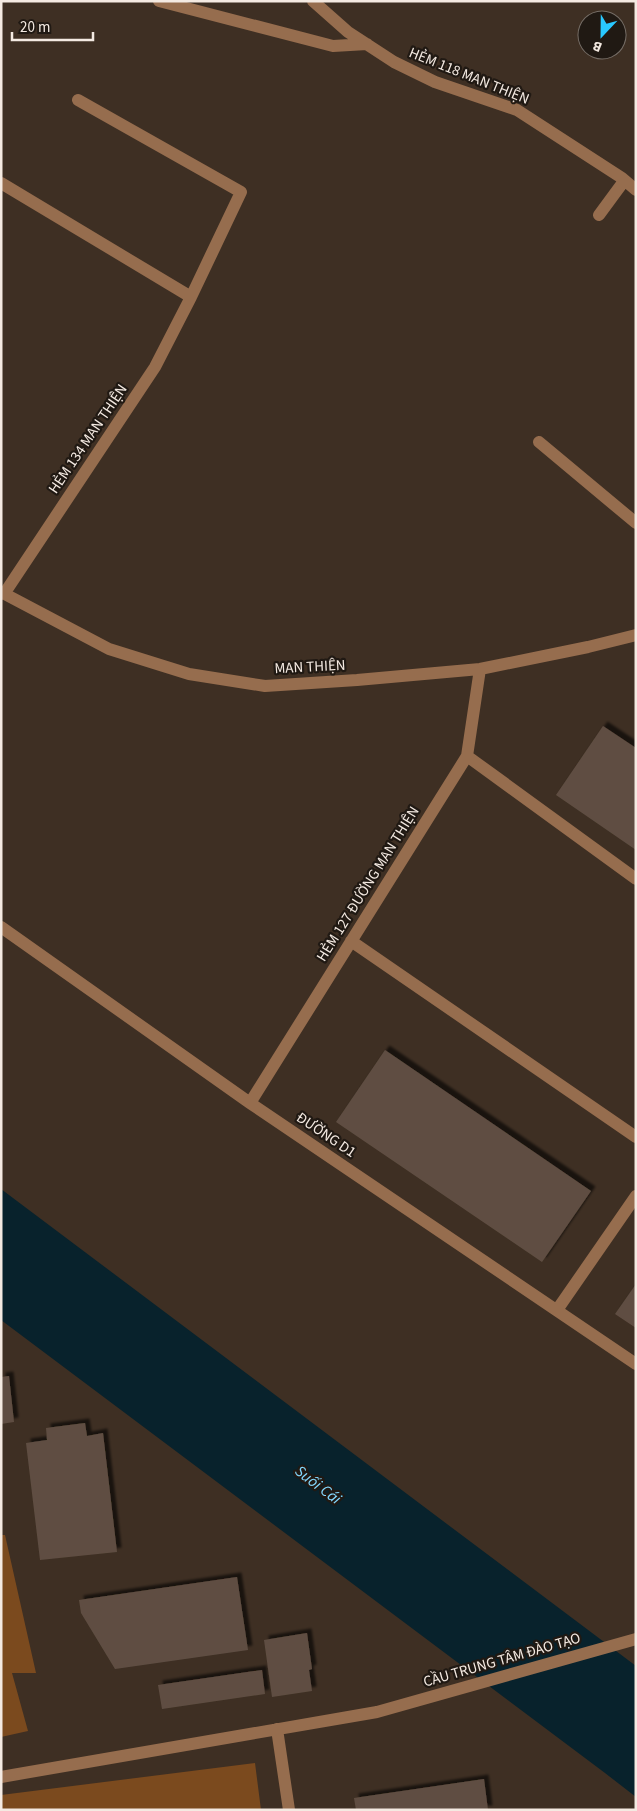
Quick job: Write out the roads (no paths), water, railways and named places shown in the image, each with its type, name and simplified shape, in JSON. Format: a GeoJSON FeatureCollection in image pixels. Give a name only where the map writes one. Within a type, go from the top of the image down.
{"type":"FeatureCollection","features":[{"type":"Feature","properties":{"kind":"street"},"geometry":{"type":"LineString","coordinates":[[160,1],[333,46],[367,44]]}},
{"type":"Feature","properties":{"kind":"street","name":"HẺM 118 MAN THIỆN"},"geometry":{"type":"LineString","coordinates":[[313,1],[348,32],[394,62],[435,82],[517,110],[636,190]]}},
{"type":"Feature","properties":{"kind":"street","name":"HẺM 134 MAN THIỆN"},"geometry":{"type":"LineString","coordinates":[[3,593],[155,367],[241,192],[78,100]]}},
{"type":"Feature","properties":{"kind":"street"},"geometry":{"type":"LineString","coordinates":[[599,215],[624,181]]}},
{"type":"Feature","properties":{"kind":"street"},"geometry":{"type":"LineString","coordinates":[[1,183],[191,297]]}},
{"type":"Feature","properties":{"kind":"street"},"geometry":{"type":"LineString","coordinates":[[539,442],[636,523]]}},
{"type":"Feature","properties":{"kind":"street","name":"MAN THIỆN"},"geometry":{"type":"LineString","coordinates":[[3,593],[109,649],[189,674],[265,686],[480,669],[588,647],[636,635]]}},
{"type":"Feature","properties":{"kind":"street","name":"HẺM 127 ĐƯỜNG MAN THIỆN"},"geometry":{"type":"LineString","coordinates":[[250,1103],[467,756],[480,669]]}},
{"type":"Feature","properties":{"kind":"street"},"geometry":{"type":"LineString","coordinates":[[467,756],[636,879]]}},
{"type":"Feature","properties":{"kind":"street","name":"ĐƯỜNG D1"},"geometry":{"type":"LineString","coordinates":[[1,927],[250,1103],[636,1364]]}},
{"type":"Feature","properties":{"kind":"street"},"geometry":{"type":"LineString","coordinates":[[351,942],[636,1137]]}},
{"type":"Feature","properties":{"kind":"street"},"geometry":{"type":"LineString","coordinates":[[557,1310],[636,1196]]}},
{"type":"Feature","properties":{"kind":"street","name":"CẦU TRUNG TÂM ĐÀO TẠO"},"geometry":{"type":"LineString","coordinates":[[1,1777],[377,1712],[636,1639]]}},
{"type":"Feature","properties":{"kind":"street"},"geometry":{"type":"LineString","coordinates":[[277,1729],[289,1810]]}},
{"type":"Feature","properties":{"kind":"water","name":"Suối Cái"},"geometry":{"type":"Polygon","coordinates":[[[1,1189],[636,1666],[636,1797],[1,1320],[1,1189]]]}}]}
